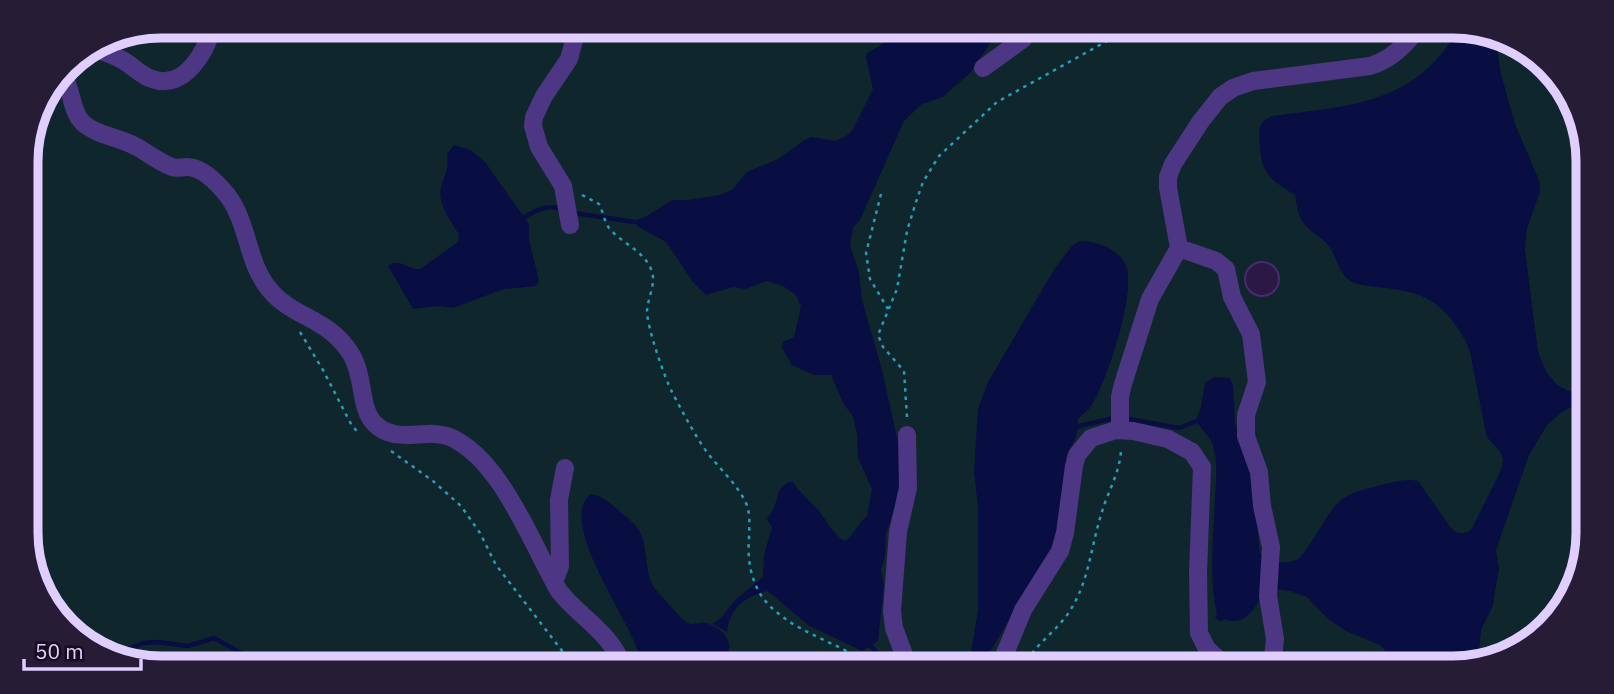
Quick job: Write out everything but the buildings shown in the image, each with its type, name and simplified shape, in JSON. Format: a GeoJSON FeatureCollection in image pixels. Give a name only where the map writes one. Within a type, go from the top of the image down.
{"type":"FeatureCollection","features":[{"type":"Feature","properties":{"kind":"lane"},"geometry":{"type":"LineString","coordinates":[[983,68],[1023,38]]}},
{"type":"Feature","properties":{"kind":"lane"},"geometry":{"type":"LineString","coordinates":[[1120,421],[1122,384],[1150,299],[1178,248],[1168,177],[1173,164],[1200,121],[1220,97],[1233,88],[1253,81],[1370,66],[1394,55],[1410,38]]}},
{"type":"Feature","properties":{"kind":"lane"},"geometry":{"type":"LineString","coordinates":[[105,53],[124,61],[154,80],[164,81],[181,75],[196,63],[209,39]]}},
{"type":"Feature","properties":{"kind":"lane"},"geometry":{"type":"LineString","coordinates":[[570,225],[563,190],[539,147],[533,127],[534,117],[544,96],[569,60],[575,39]]}},
{"type":"Feature","properties":{"kind":"lane"},"geometry":{"type":"LineString","coordinates":[[67,83],[76,113],[92,130],[134,145],[170,166],[196,169],[222,189],[240,216],[259,273],[267,288],[277,299],[325,327],[348,350],[359,371],[367,414],[376,425],[400,436],[447,436],[469,451],[511,500],[568,603],[609,641],[618,656]]}},
{"type":"Feature","properties":{"kind":"lane"},"geometry":{"type":"LineString","coordinates":[[1178,248],[1216,261],[1226,269],[1232,297],[1251,334],[1257,382],[1246,415],[1246,436],[1259,472],[1262,506],[1272,558],[1269,590],[1275,639],[1273,655]]}},
{"type":"Feature","properties":{"kind":"lane"},"geometry":{"type":"LineString","coordinates":[[1120,421],[1168,439],[1192,452],[1202,467],[1199,633],[1207,649],[1214,655]]}},
{"type":"Feature","properties":{"kind":"lane"},"geometry":{"type":"LineString","coordinates":[[1004,655],[1023,610],[1060,551],[1077,455],[1091,438],[1120,421]]}},
{"type":"Feature","properties":{"kind":"lane"},"geometry":{"type":"LineString","coordinates":[[904,655],[894,628],[892,611],[898,532],[908,488],[907,435]]}},
{"type":"Feature","properties":{"kind":"lane"},"geometry":{"type":"LineString","coordinates":[[554,582],[560,566],[559,500],[565,468]]}},
{"type":"Feature","properties":{"kind":"path"},"geometry":{"type":"LineString","coordinates":[[907,435],[904,372],[883,347],[878,335],[897,289],[906,231],[923,182],[939,156],[998,102],[1112,38]]}},
{"type":"Feature","properties":{"kind":"path"},"geometry":{"type":"LineString","coordinates":[[563,190],[599,204],[610,230],[638,252],[651,267],[653,278],[647,311],[664,372],[671,390],[704,447],[740,492],[747,506],[750,516],[749,562],[767,604],[796,626],[855,655]]}},
{"type":"Feature","properties":{"kind":"path"},"geometry":{"type":"LineString","coordinates":[[881,194],[866,253],[870,279],[888,309]]}},
{"type":"Feature","properties":{"kind":"path"},"geometry":{"type":"LineString","coordinates":[[299,332],[323,370],[352,426],[358,431]]}},
{"type":"Feature","properties":{"kind":"path"},"geometry":{"type":"LineString","coordinates":[[1031,655],[1064,620],[1082,587],[1093,553],[1100,517],[1120,463],[1120,421]]}},
{"type":"Feature","properties":{"kind":"path"},"geometry":{"type":"LineString","coordinates":[[390,451],[433,481],[461,506],[480,533],[496,565],[564,656]]}},
{"type":"Feature","properties":{"kind":"shaded area"},"geometry":{"type":"Polygon","coordinates":[[[892,38],[990,38],[991,42],[971,72],[943,97],[922,104],[904,121],[860,220],[853,228],[850,245],[859,272],[862,300],[882,370],[901,456],[898,498],[886,534],[885,557],[881,570],[884,585],[878,641],[862,651],[808,625],[768,591],[752,596],[740,604],[731,616],[727,632],[713,624],[735,600],[763,577],[764,555],[772,527],[767,519],[779,492],[788,482],[793,482],[834,532],[845,541],[867,516],[872,489],[858,458],[853,416],[843,403],[831,375],[814,375],[792,365],[782,348],[783,342],[794,337],[801,306],[796,295],[783,286],[767,281],[745,289],[733,287],[706,295],[693,282],[666,242],[637,226],[638,219],[672,200],[720,195],[732,190],[747,172],[778,159],[806,139],[812,137],[835,141],[846,136],[853,129],[873,89],[867,53],[892,38]]]}},
{"type":"Feature","properties":{"kind":"shaded area"},"geometry":{"type":"Polygon","coordinates":[[[1452,38],[1499,48],[1527,64],[1550,87],[1566,115],[1574,146],[1576,532],[1569,572],[1550,607],[1521,635],[1492,649],[1460,655],[162,656],[122,649],[87,630],[64,607],[48,579],[40,548],[39,154],[51,107],[64,87],[81,69],[93,59],[115,48],[154,39],[1452,38]]]}},
{"type":"Feature","properties":{"kind":"shaded area"},"geometry":{"type":"Polygon","coordinates":[[[1452,38],[1497,47],[1501,74],[1515,124],[1539,180],[1540,192],[1527,228],[1525,249],[1538,352],[1547,373],[1557,385],[1571,392],[1575,401],[1573,406],[1547,425],[1529,455],[1496,550],[1499,569],[1493,606],[1481,630],[1479,652],[1460,655],[1389,655],[1380,645],[1346,631],[1328,619],[1307,597],[1290,591],[1265,588],[1255,608],[1245,618],[1232,621],[1224,619],[1221,622],[1215,618],[1217,614],[1212,569],[1216,458],[1212,442],[1196,420],[1205,383],[1214,377],[1230,378],[1233,386],[1235,422],[1252,470],[1260,553],[1264,559],[1284,562],[1296,560],[1341,500],[1350,494],[1400,481],[1418,481],[1451,528],[1465,533],[1471,530],[1501,470],[1501,453],[1487,437],[1470,352],[1451,319],[1441,308],[1420,295],[1357,284],[1346,277],[1332,250],[1308,229],[1301,219],[1295,195],[1271,177],[1261,159],[1260,129],[1268,118],[1355,104],[1379,97],[1402,87],[1422,73],[1452,38]]]}},
{"type":"Feature","properties":{"kind":"shaded area"},"geometry":{"type":"Polygon","coordinates":[[[454,145],[471,150],[485,162],[529,224],[529,239],[539,281],[536,286],[504,289],[453,308],[438,306],[413,309],[388,266],[400,263],[420,269],[458,242],[459,234],[446,212],[440,193],[447,167],[447,154],[454,145]]]}},
{"type":"Feature","properties":{"kind":"shaded area"},"geometry":{"type":"Polygon","coordinates":[[[1080,241],[1093,243],[1107,247],[1123,260],[1128,279],[1124,315],[1113,356],[1099,391],[1092,405],[1078,419],[1077,435],[1066,457],[1065,508],[1053,547],[991,650],[984,655],[970,655],[978,611],[978,508],[974,471],[978,409],[988,382],[1055,268],[1072,246],[1080,241]]]}},
{"type":"Feature","properties":{"kind":"shaded area"},"geometry":{"type":"Polygon","coordinates":[[[591,494],[599,496],[637,527],[643,541],[652,585],[686,622],[714,626],[726,635],[729,647],[727,656],[639,656],[595,564],[582,523],[583,506],[591,494]]]}},
{"type":"Feature","properties":{"kind":"waterway"},"geometry":{"type":"LineString","coordinates":[[524,217],[547,207],[562,209]]}},
{"type":"Feature","properties":{"kind":"waterway"},"geometry":{"type":"LineString","coordinates":[[574,213],[641,223]]}},
{"type":"Feature","properties":{"kind":"waterway"},"geometry":{"type":"LineString","coordinates":[[1571,402],[1576,400]]}},
{"type":"Feature","properties":{"kind":"waterway"},"geometry":{"type":"LineString","coordinates":[[1075,427],[1114,418]]}},
{"type":"Feature","properties":{"kind":"waterway"},"geometry":{"type":"LineString","coordinates":[[1123,418],[1179,428],[1202,419]]}},
{"type":"Feature","properties":{"kind":"waterway"},"geometry":{"type":"LineString","coordinates":[[125,650],[144,643],[158,642],[188,646],[214,638],[246,656]]}},
{"type":"Feature","properties":{"kind":"waterway"},"geometry":{"type":"LineString","coordinates":[[868,643],[879,655]]}}]}
